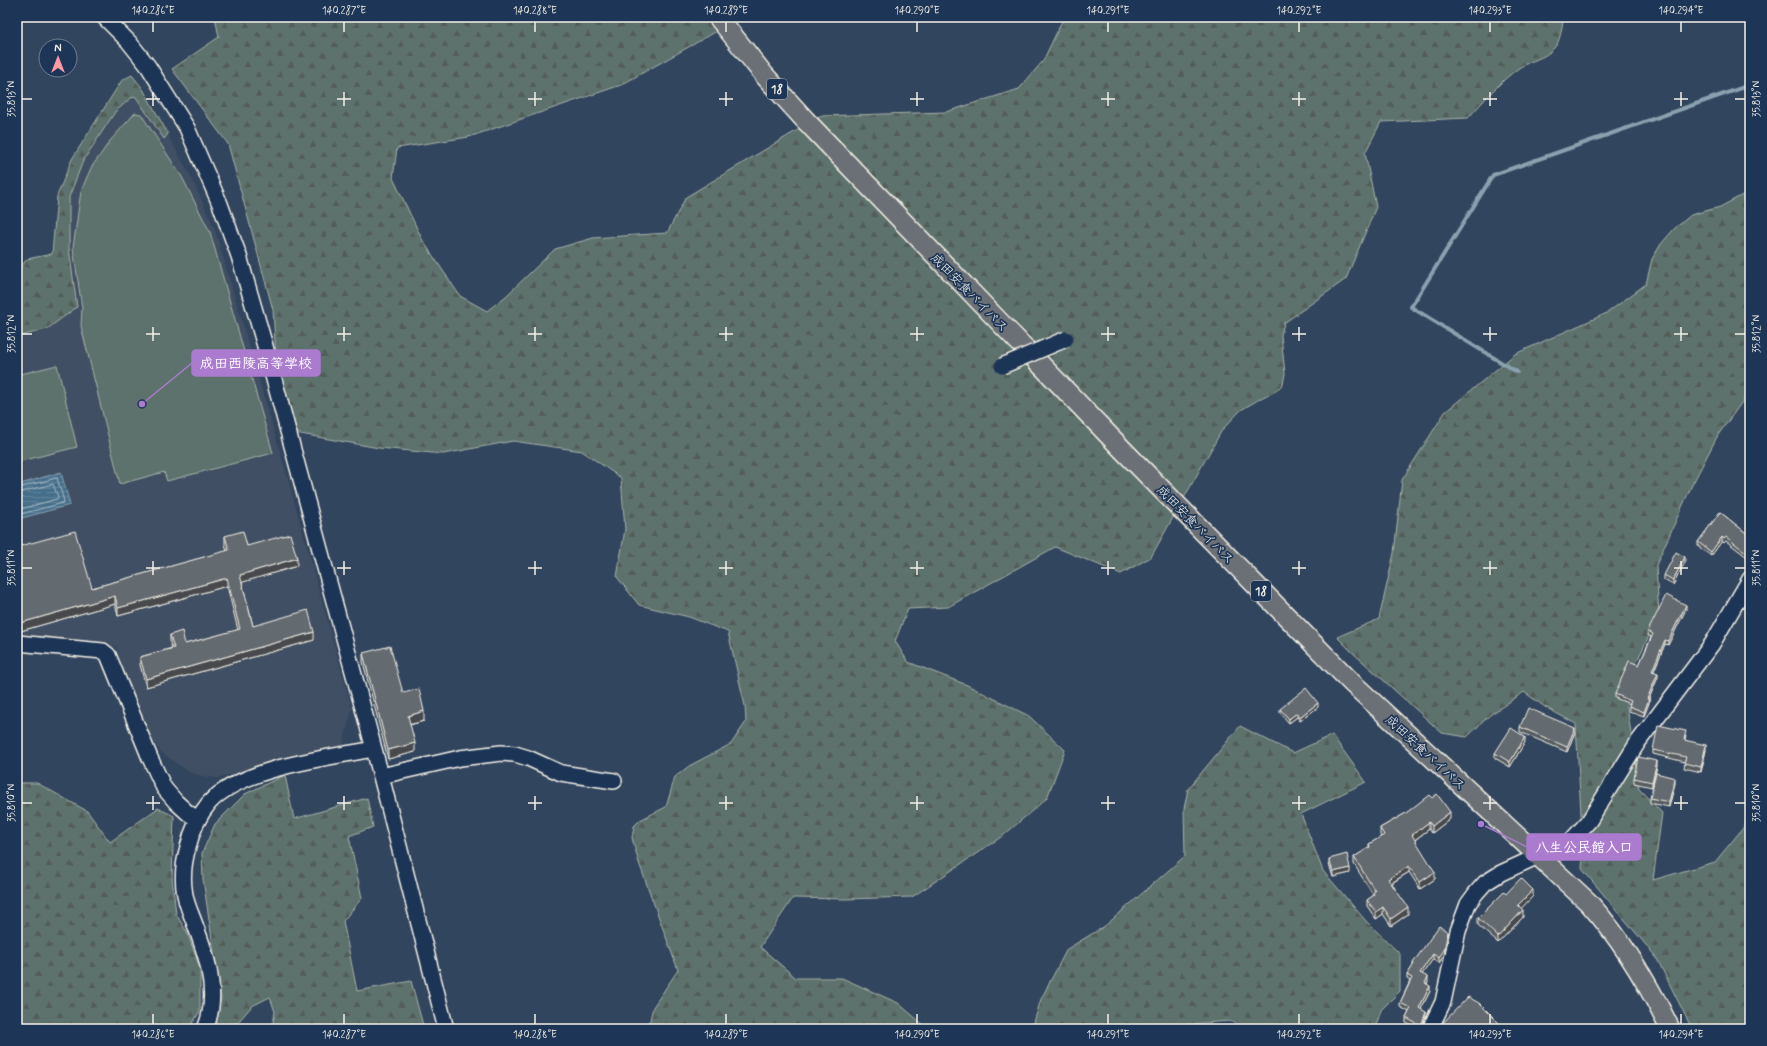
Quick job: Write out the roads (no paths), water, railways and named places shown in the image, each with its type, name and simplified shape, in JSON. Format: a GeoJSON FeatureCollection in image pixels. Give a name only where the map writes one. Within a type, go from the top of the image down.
{"type":"FeatureCollection","features":[{"type":"Feature","properties":{"kind":"main road","name":"成田安食バイパス"},"geometry":{"type":"LineString","coordinates":[[718,17],[765,76],[841,158],[1122,449],[1352,683],[1589,903],[1611,928],[1643,977],[1670,1029]]}},
{"type":"Feature","properties":{"kind":"street"},"geometry":{"type":"LineString","coordinates":[[104,17],[129,42],[148,66],[174,105],[200,154],[239,256],[263,338],[374,749],[446,1029]]}},
{"type":"Feature","properties":{"kind":"street"},"geometry":{"type":"LineString","coordinates":[[1002,366],[1066,339]]}},
{"type":"Feature","properties":{"kind":"street"},"geometry":{"type":"LineString","coordinates":[[1430,1029],[1443,1002],[1458,930],[1468,904],[1476,892],[1501,873],[1538,856],[1556,852],[1569,843],[1589,821],[1638,742],[1712,644],[1750,579]]}},
{"type":"Feature","properties":{"kind":"street"},"geometry":{"type":"LineString","coordinates":[[17,643],[103,651],[108,655],[150,758],[164,788],[188,813],[198,819]]}},
{"type":"Feature","properties":{"kind":"street"},"geometry":{"type":"LineString","coordinates":[[205,1029],[212,1002],[210,976],[205,953],[188,907],[183,887],[183,864],[191,836],[198,819],[209,803],[224,790],[253,777],[290,766],[374,749]]}},
{"type":"Feature","properties":{"kind":"street"},"geometry":{"type":"LineString","coordinates":[[381,776],[475,756],[501,753],[515,754],[528,758],[561,773],[614,781]]}},
{"type":"Feature","properties":{"kind":"water"},"geometry":{"type":"Polygon","coordinates":[[[61,472],[70,505],[18,519],[17,485],[61,472]]]}},
{"type":"Feature","properties":{"kind":"waterway"},"geometry":{"type":"LineString","coordinates":[[979,20],[983,17]]}},
{"type":"Feature","properties":{"kind":"waterway"},"geometry":{"type":"LineString","coordinates":[[1517,372],[1411,307],[1493,175],[1750,85]]}},
{"type":"Feature","properties":{"kind":"place","name":"成田西陵高等学校"},"geometry":{"type":"Point","coordinates":[142,404]}},
{"type":"Feature","properties":{"kind":"place","name":"八生公民館入口"},"geometry":{"type":"Point","coordinates":[1481,824]}}]}
